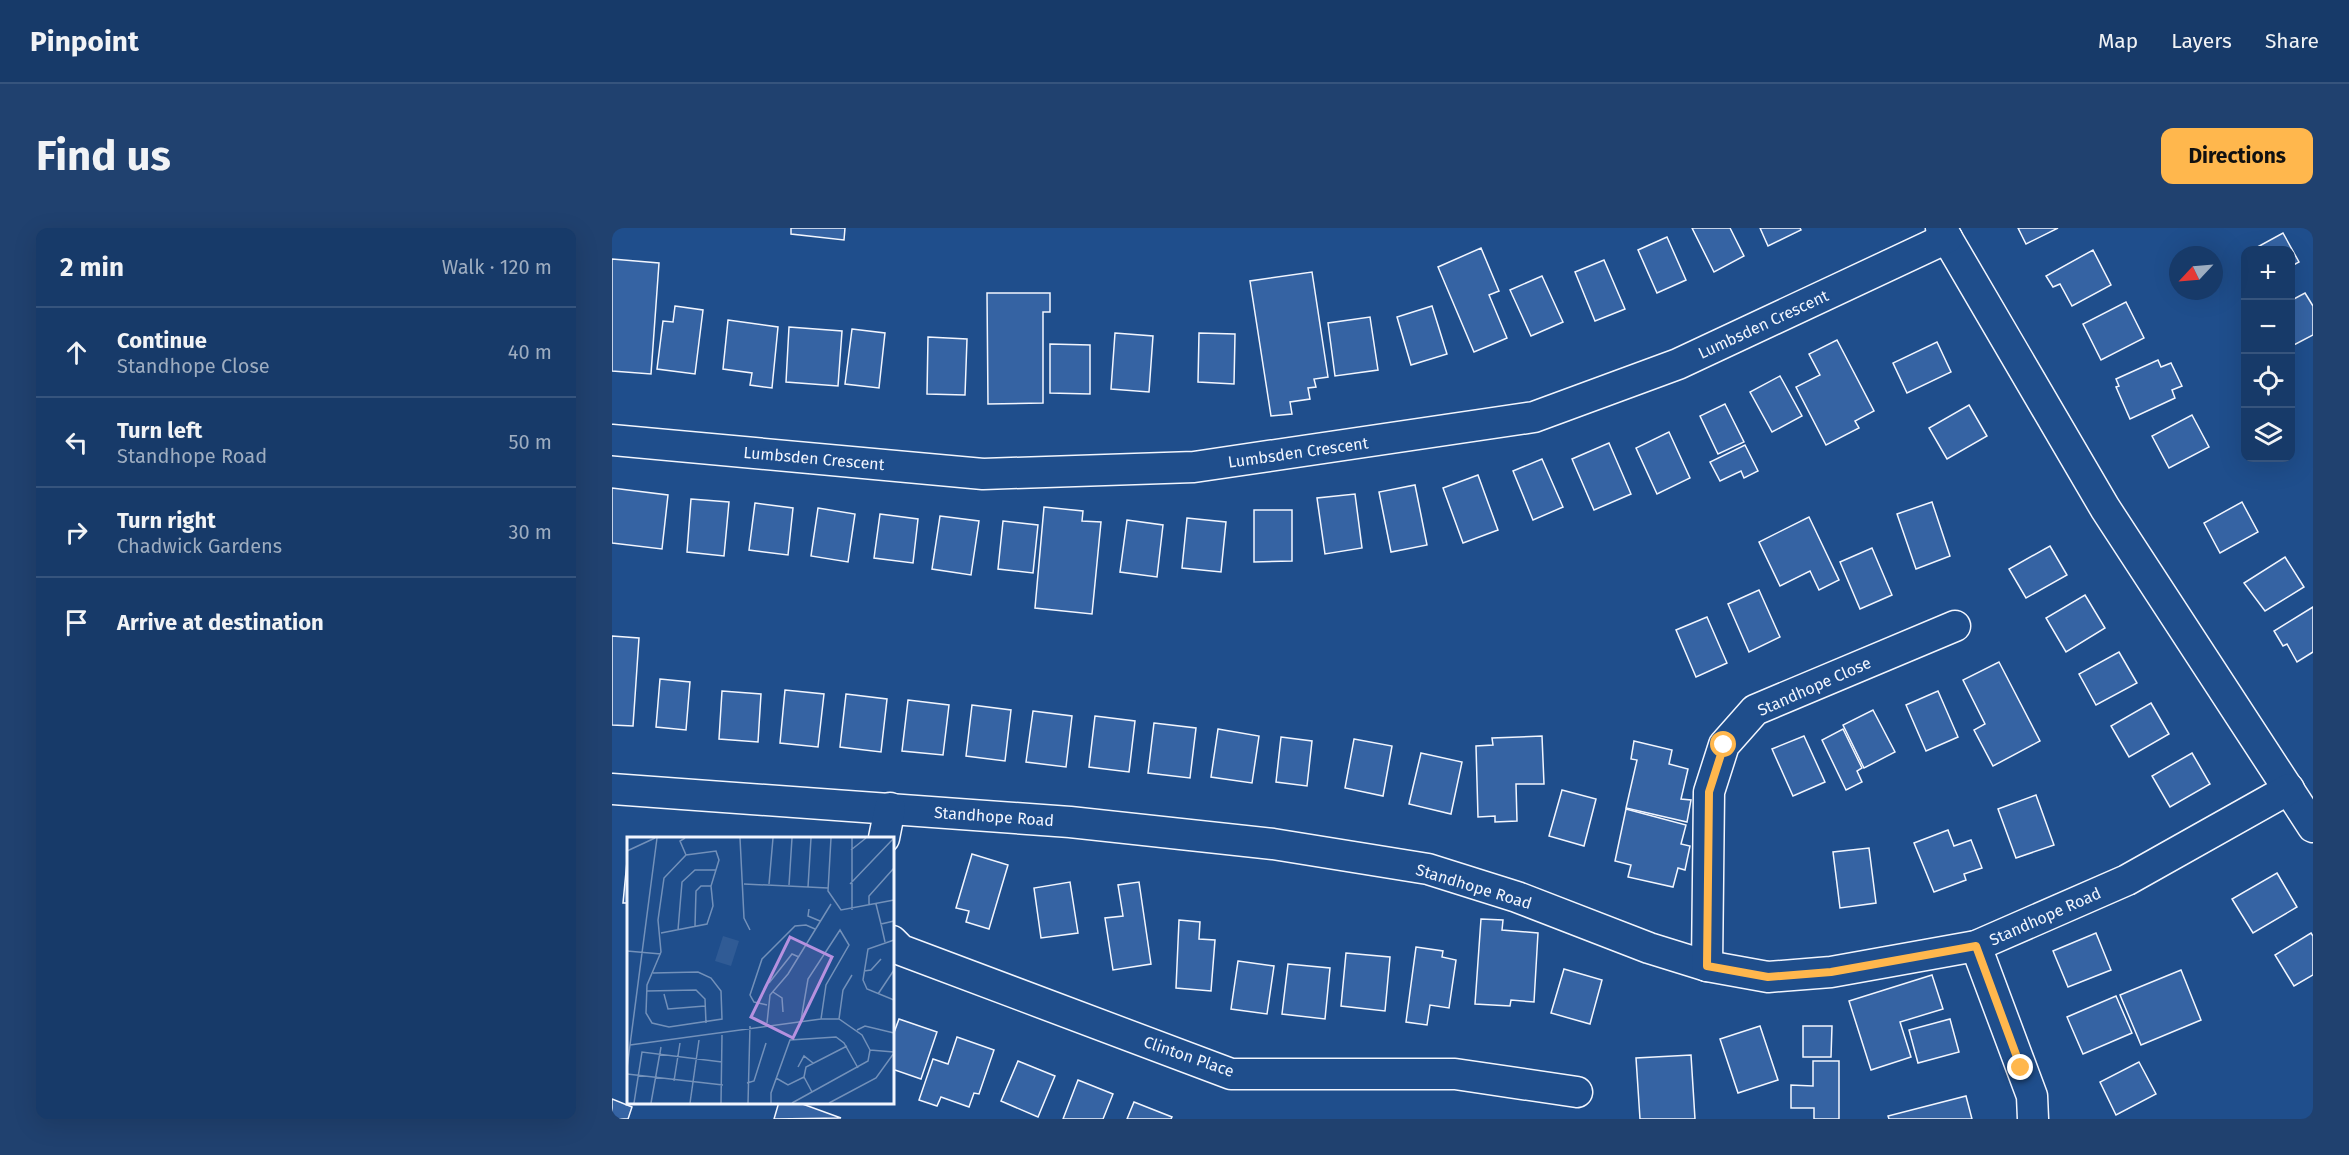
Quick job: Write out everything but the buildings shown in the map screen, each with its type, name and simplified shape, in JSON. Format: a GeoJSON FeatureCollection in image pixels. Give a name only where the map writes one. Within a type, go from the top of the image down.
{"type":"FeatureCollection","features":[{"type":"Feature","properties":{"kind":"street"},"geometry":{"type":"LineString","coordinates":[[1944,233],[2105,508],[2313,827]]}},
{"type":"Feature","properties":{"kind":"street","name":"Lumbsden Crescent"},"geometry":{"type":"LineString","coordinates":[[612,440],[983,474],[1194,467],[1534,417],[1678,364],[1944,233]]}},
{"type":"Feature","properties":{"kind":"street","name":"Standhope Close"},"geometry":{"type":"LineString","coordinates":[[1707,966],[1709,792],[1724,745],[1755,710],[1955,626]]}},
{"type":"Feature","properties":{"kind":"street","name":"Standhope Road"},"geometry":{"type":"LineString","coordinates":[[612,789],[1070,822],[1261,843],[1428,869],[1517,897],[1648,948],[1707,966],[1768,977],[1831,972],[1976,946],[2127,880],[2289,789]]}},
{"type":"Feature","properties":{"kind":"street"},"geometry":{"type":"LineString","coordinates":[[884,837],[890,808]]}},
{"type":"Feature","properties":{"kind":"street","name":"Clinton Place"},"geometry":{"type":"LineString","coordinates":[[894,943],[901,950],[1231,1074],[1455,1074],[1577,1092]]}},
{"type":"Feature","properties":{"kind":"street"},"geometry":{"type":"LineString","coordinates":[[1976,946],[2032,1096],[2033,1119]]}},
{"type":"Feature","properties":{"kind":"route"},"geometry":{"type":"LineString","coordinates":[[1724,745],[1709,792],[1707,966],[1768,977],[1831,972],[1976,946],[2021,1068]]}}]}
